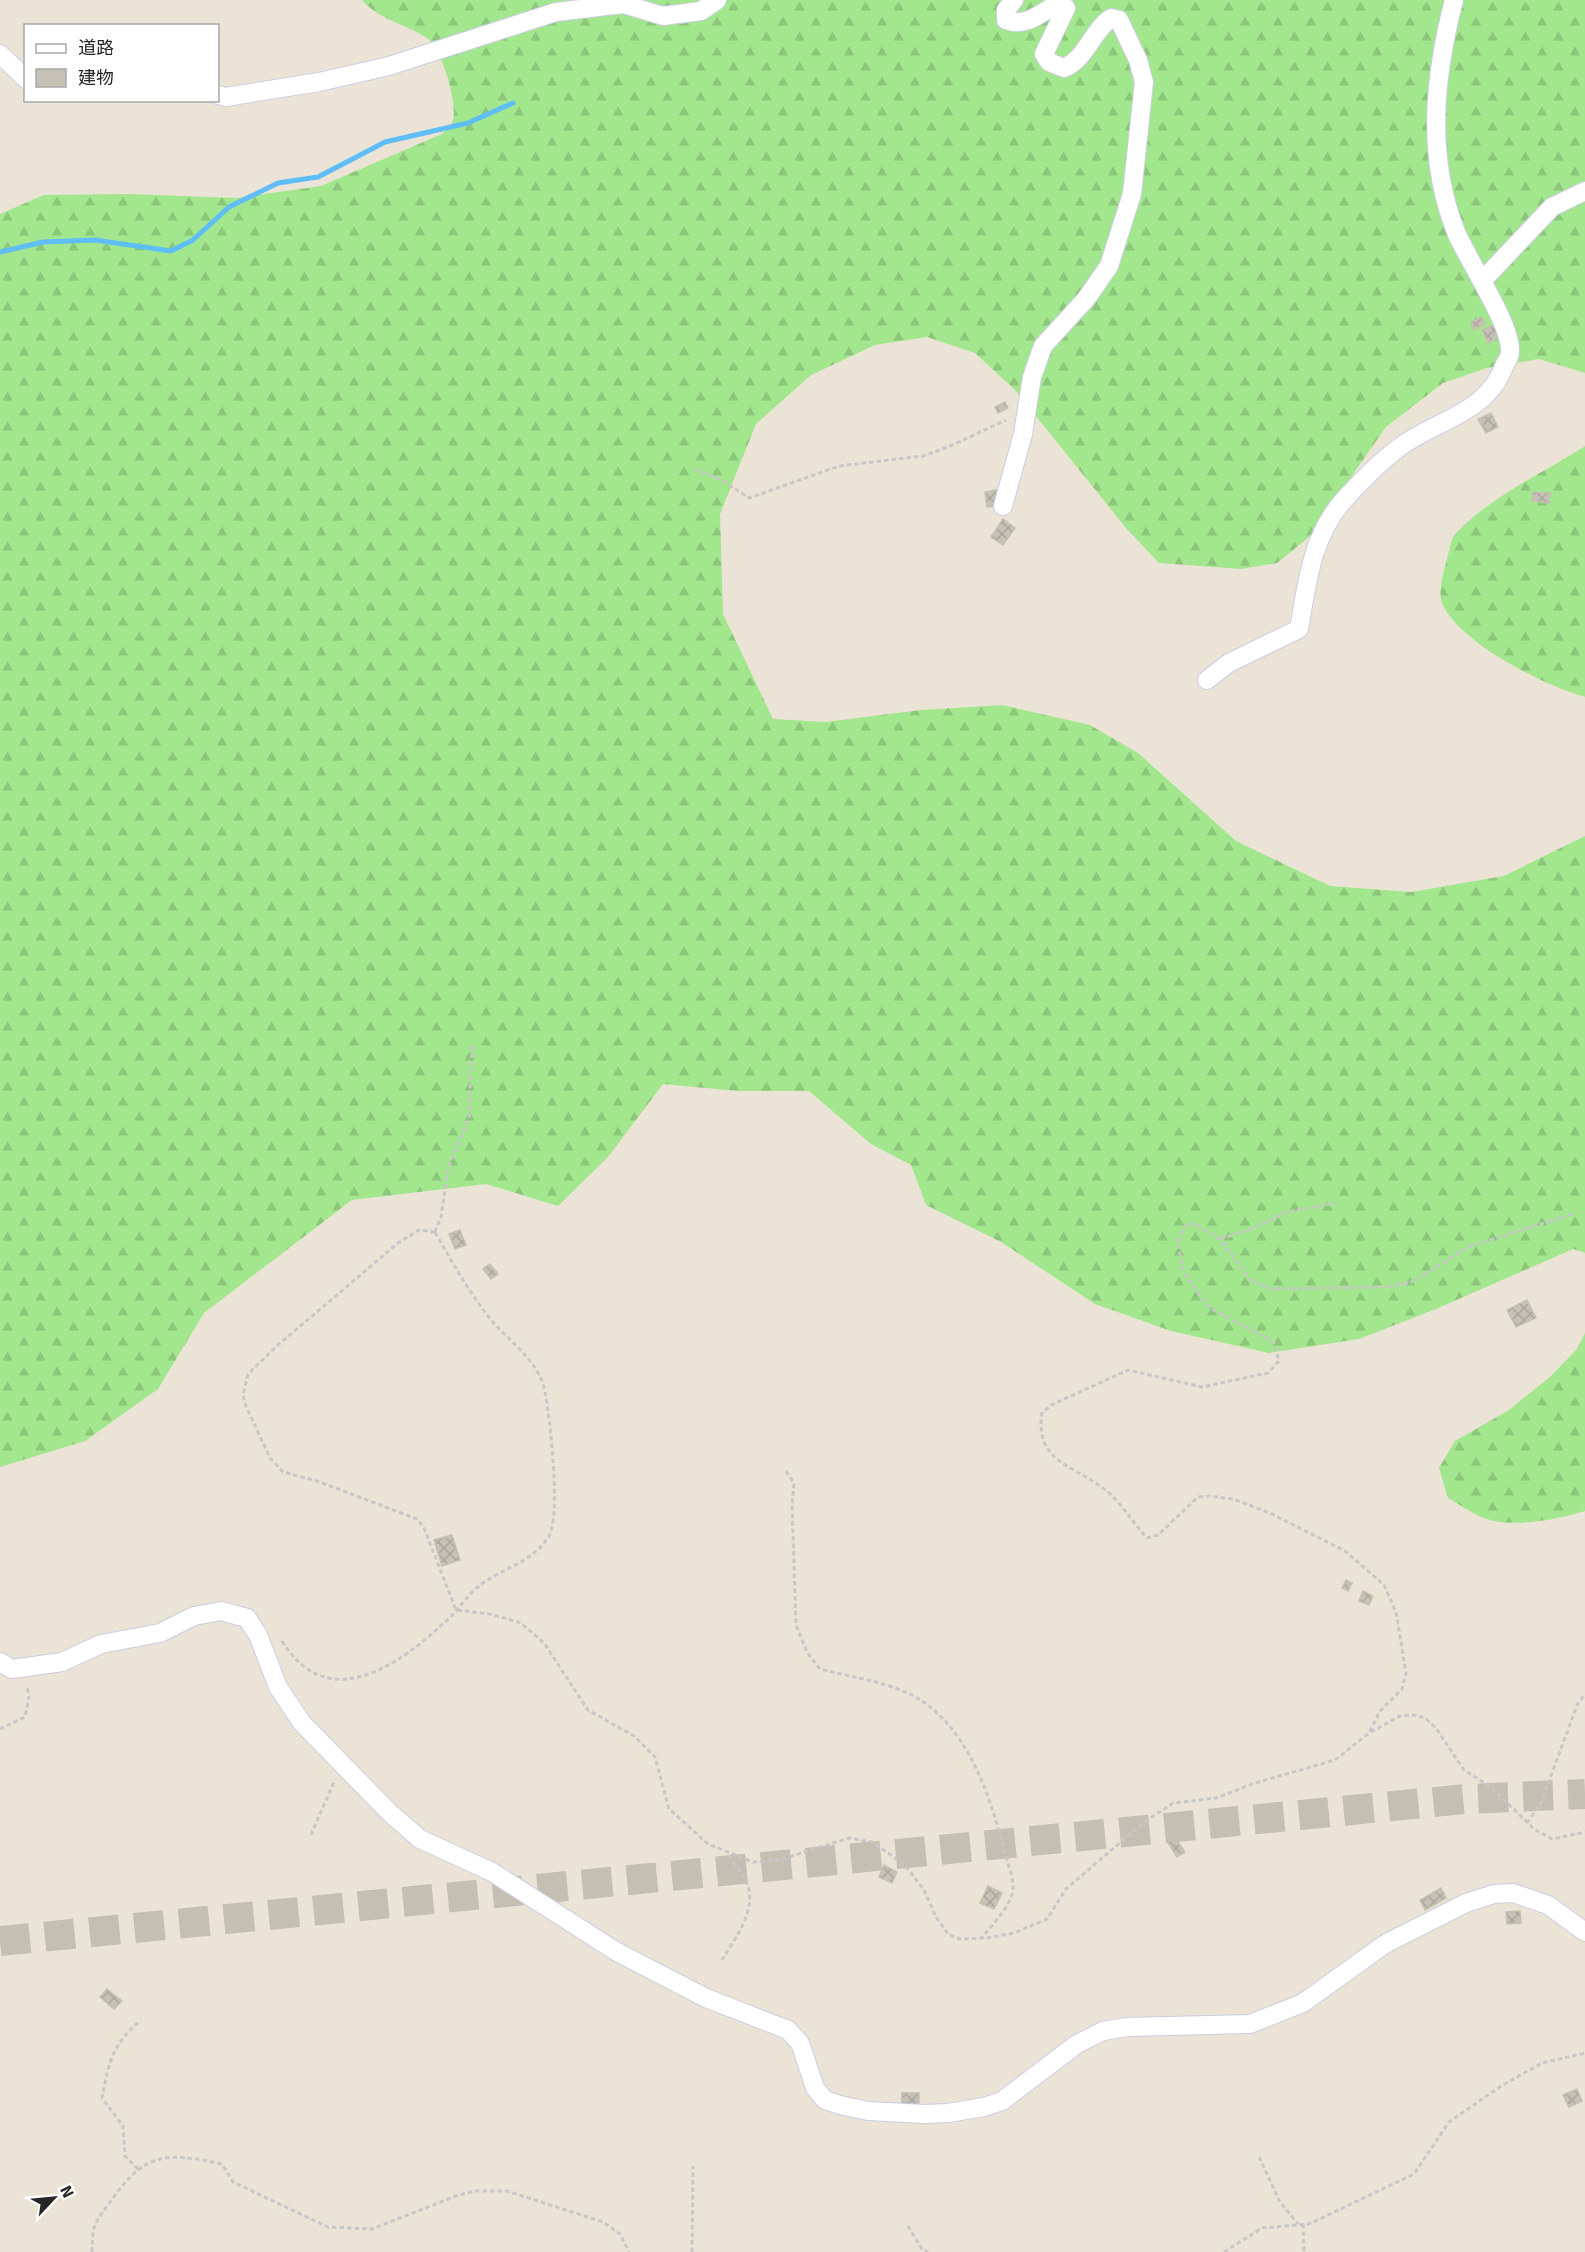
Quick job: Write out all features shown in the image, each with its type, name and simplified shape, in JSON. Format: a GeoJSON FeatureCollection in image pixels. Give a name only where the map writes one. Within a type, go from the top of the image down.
{"type":"FeatureCollection","features":[{"type":"Feature","properties":{"kind":"street"},"geometry":{"type":"LineString","coordinates":[[219,95],[226,97],[308,84],[389,66],[556,12],[623,4],[663,16],[701,11],[717,0]]}},
{"type":"Feature","properties":{"kind":"street"},"geometry":{"type":"LineString","coordinates":[[1003,506],[1027,410],[1032,376],[1043,346],[1086,299],[1109,266],[1132,194],[1144,82],[1138,60],[1119,20],[1111,18],[1104,22],[1076,63],[1064,68],[1049,62],[1044,54],[1048,40],[1066,8],[1059,3],[1026,22],[1012,22],[1006,20],[1006,10],[1014,0]]}},
{"type":"Feature","properties":{"kind":"street"},"geometry":{"type":"LineString","coordinates":[[1207,680],[1229,663],[1299,629],[1313,552],[1341,503],[1401,446],[1483,400],[1501,376],[1510,351],[1497,312],[1457,233],[1444,196],[1436,154],[1439,69],[1454,0]]}},
{"type":"Feature","properties":{"kind":"street"},"geometry":{"type":"LineString","coordinates":[[0,54],[24,77]]}},
{"type":"Feature","properties":{"kind":"street"},"geometry":{"type":"LineString","coordinates":[[1482,281],[1552,207],[1585,191]]}},
{"type":"Feature","properties":{"kind":"street"},"geometry":{"type":"LineString","coordinates":[[0,1662],[12,1669],[62,1662],[101,1644],[160,1633],[194,1616],[221,1611],[247,1618],[258,1635],[278,1687],[302,1723],[343,1766],[420,1839],[492,1872],[637,1962],[706,1998],[789,2030],[800,2043],[815,2088],[825,2100],[868,2110],[948,2114],[984,2108],[1002,2101],[1077,2044],[1103,2031],[1127,2027],[1250,2024],[1275,2016],[1303,2003],[1329,1986],[1385,1944],[1466,1903],[1494,1894],[1513,1893],[1548,1905],[1585,1932]]}},
{"type":"Feature","properties":{"kind":"path"},"geometry":{"type":"LineString","coordinates":[[696,469],[722,480],[749,498],[839,466],[923,456],[948,447],[1027,410]]}},
{"type":"Feature","properties":{"kind":"path"},"geometry":{"type":"LineString","coordinates":[[280,1638],[299,1662],[323,1677],[352,1680],[387,1668],[446,1622],[482,1583],[533,1554],[549,1536],[554,1518],[550,1430],[545,1389],[532,1364],[489,1318],[451,1263],[435,1232],[441,1217],[448,1168],[469,1118],[472,1043]]}},
{"type":"Feature","properties":{"kind":"path"},"geometry":{"type":"LineString","coordinates":[[1220,1239],[1254,1228],[1287,1212],[1336,1203]]}},
{"type":"Feature","properties":{"kind":"path"},"geometry":{"type":"LineString","coordinates":[[1369,1733],[1380,1711],[1402,1689],[1406,1673],[1396,1612],[1384,1585],[1367,1568],[1345,1551],[1270,1513],[1233,1499],[1198,1497],[1165,1530],[1147,1538],[1128,1512],[1109,1492],[1055,1459],[1045,1448],[1039,1430],[1042,1413],[1051,1405],[1128,1370],[1202,1387],[1269,1373],[1278,1366],[1279,1360],[1274,1342],[1210,1308],[1192,1285],[1182,1266],[1178,1241],[1185,1226],[1196,1224],[1220,1239],[1250,1280],[1272,1289],[1383,1287],[1410,1283],[1468,1247],[1576,1213]]}},
{"type":"Feature","properties":{"kind":"path"},"geometry":{"type":"LineString","coordinates":[[435,1232],[419,1230],[398,1244],[278,1345],[249,1374],[243,1395],[265,1449],[283,1472],[317,1481],[417,1519],[424,1528],[456,1610]]}},
{"type":"Feature","properties":{"kind":"path"},"geometry":{"type":"LineString","coordinates":[[786,1471],[794,1483],[792,1504],[796,1625],[807,1652],[820,1669],[879,1682],[913,1696],[947,1724],[968,1752],[996,1820],[1013,1888],[1006,1906],[982,1938]]}},
{"type":"Feature","properties":{"kind":"path"},"geometry":{"type":"LineString","coordinates":[[456,1610],[490,1614],[521,1623],[544,1643],[588,1710],[634,1736],[655,1756],[669,1809],[708,1844],[728,1854],[753,1862],[779,1860],[849,1838],[872,1842],[904,1864],[924,1890],[936,1917],[948,1934],[960,1939],[1014,1933],[1047,1919],[1066,1889],[1143,1823],[1173,1803],[1216,1798],[1255,1783],[1335,1760],[1369,1733],[1400,1716],[1413,1714],[1425,1719],[1436,1728],[1464,1770],[1492,1788],[1527,1823],[1552,1839],[1585,1832]]}},
{"type":"Feature","properties":{"kind":"path"},"geometry":{"type":"LineString","coordinates":[[0,1729],[26,1717],[29,1697],[24,1669]]}},
{"type":"Feature","properties":{"kind":"path"},"geometry":{"type":"LineString","coordinates":[[1527,1823],[1541,1803],[1577,1705],[1585,1694]]}},
{"type":"Feature","properties":{"kind":"path"},"geometry":{"type":"LineString","coordinates":[[311,1835],[343,1766]]}},
{"type":"Feature","properties":{"kind":"path"},"geometry":{"type":"LineString","coordinates":[[722,1960],[744,1923],[749,1898],[748,1886],[728,1854]]}},
{"type":"Feature","properties":{"kind":"path"},"geometry":{"type":"LineString","coordinates":[[138,2169],[125,2156],[123,2126],[102,2098],[111,2057],[118,2041],[141,2020]]}},
{"type":"Feature","properties":{"kind":"path"},"geometry":{"type":"LineString","coordinates":[[1224,2252],[1262,2228],[1303,2224],[1340,2210],[1414,2174],[1449,2122],[1501,2086],[1542,2062],[1585,2053]]}},
{"type":"Feature","properties":{"kind":"path"},"geometry":{"type":"LineString","coordinates":[[1258,2157],[1280,2202],[1298,2224]]}},
{"type":"Feature","properties":{"kind":"path"},"geometry":{"type":"LineString","coordinates":[[92,2252],[92,2228],[131,2174],[146,2162],[176,2158],[222,2164],[234,2182],[328,2227],[372,2229],[456,2196],[474,2191],[507,2191],[603,2222],[620,2234],[629,2252]]}},
{"type":"Feature","properties":{"kind":"path"},"geometry":{"type":"LineString","coordinates":[[692,2252],[693,2166]]}},
{"type":"Feature","properties":{"kind":"path"},"geometry":{"type":"LineString","coordinates":[[1303,2224],[1305,2252]]}},
{"type":"Feature","properties":{"kind":"path"},"geometry":{"type":"LineString","coordinates":[[908,2226],[922,2249],[928,2252]]}},
{"type":"Feature","properties":{"kind":"green space"},"geometry":{"type":"Polygon","coordinates":[[[362,0],[1585,0],[1585,373],[1539,359],[1487,368],[1443,383],[1386,427],[1309,537],[1277,563],[1241,569],[1159,563],[1126,528],[1015,390],[975,353],[927,337],[875,345],[811,375],[756,424],[720,514],[723,614],[773,719],[825,722],[921,710],[1002,705],[1090,725],[1138,753],[1236,841],[1330,886],[1411,892],[1504,876],[1585,836],[1585,1253],[1573,1249],[1436,1309],[1359,1339],[1269,1353],[1171,1331],[1095,1304],[1001,1242],[926,1205],[911,1165],[871,1144],[809,1091],[738,1091],[663,1084],[608,1157],[558,1206],[486,1184],[352,1200],[204,1313],[158,1389],[85,1441],[0,1467],[0,214],[44,195],[128,194],[237,198],[321,186],[442,134],[449,128],[454,112],[451,89],[438,52],[427,38],[384,17],[362,0]]]}},
{"type":"Feature","properties":{"kind":"green space"},"geometry":{"type":"Polygon","coordinates":[[[1585,446],[1585,697],[1527,673],[1484,647],[1451,618],[1442,603],[1441,594],[1442,578],[1452,539],[1456,533],[1502,496],[1585,446]]]}},
{"type":"Feature","properties":{"kind":"green space"},"geometry":{"type":"Polygon","coordinates":[[[1585,1333],[1585,1511],[1543,1521],[1500,1522],[1479,1516],[1448,1498],[1439,1468],[1455,1441],[1509,1410],[1551,1376],[1577,1349],[1585,1333]]]}},
{"type":"Feature","properties":{"kind":"building"},"geometry":{"type":"Polygon","coordinates":[[[1482,317],[1485,324],[1474,330],[1471,322],[1482,317]]]}},
{"type":"Feature","properties":{"kind":"building"},"geometry":{"type":"Polygon","coordinates":[[[1494,325],[1500,337],[1488,343],[1482,330],[1494,325]]]}},
{"type":"Feature","properties":{"kind":"building"},"geometry":{"type":"Polygon","coordinates":[[[1005,402],[1008,408],[998,413],[995,407],[1005,402]]]}},
{"type":"Feature","properties":{"kind":"building"},"geometry":{"type":"Polygon","coordinates":[[[1491,413],[1498,427],[1486,433],[1478,419],[1491,413]]]}},
{"type":"Feature","properties":{"kind":"building"},"geometry":{"type":"Polygon","coordinates":[[[996,490],[998,506],[987,507],[985,492],[996,490]]]}},
{"type":"Feature","properties":{"kind":"building"},"geometry":{"type":"Polygon","coordinates":[[[1533,492],[1550,493],[1549,503],[1532,501],[1533,492]]]}},
{"type":"Feature","properties":{"kind":"building"},"geometry":{"type":"Polygon","coordinates":[[[1003,519],[1015,528],[1003,545],[991,537],[1003,519]]]}},
{"type":"Feature","properties":{"kind":"building"},"geometry":{"type":"Polygon","coordinates":[[[460,1230],[466,1245],[455,1249],[449,1234],[460,1230]]]}},
{"type":"Feature","properties":{"kind":"building"},"geometry":{"type":"Polygon","coordinates":[[[490,1264],[498,1274],[491,1279],[483,1269],[490,1264]]]}},
{"type":"Feature","properties":{"kind":"building"},"geometry":{"type":"Polygon","coordinates":[[[1527,1300],[1536,1318],[1516,1327],[1507,1310],[1527,1300]]]}},
{"type":"Feature","properties":{"kind":"building"},"geometry":{"type":"Polygon","coordinates":[[[452,1535],[460,1560],[442,1566],[434,1540],[452,1535]]]}},
{"type":"Feature","properties":{"kind":"building"},"geometry":{"type":"Polygon","coordinates":[[[1346,1580],[1352,1583],[1348,1591],[1342,1588],[1346,1580]]]}},
{"type":"Feature","properties":{"kind":"building"},"geometry":{"type":"Polygon","coordinates":[[[1363,1591],[1373,1596],[1369,1605],[1359,1601],[1363,1591]]]}},
{"type":"Feature","properties":{"kind":"building"},"geometry":{"type":"Polygon","coordinates":[[[1174,1836],[1185,1852],[1177,1857],[1167,1841],[1174,1836]]]}},
{"type":"Feature","properties":{"kind":"building"},"geometry":{"type":"Polygon","coordinates":[[[884,1865],[897,1872],[892,1883],[879,1877],[884,1865]]]}},
{"type":"Feature","properties":{"kind":"building"},"geometry":{"type":"Polygon","coordinates":[[[988,1886],[1002,1893],[994,1909],[980,1903],[988,1886]]]}},
{"type":"Feature","properties":{"kind":"building"},"geometry":{"type":"Polygon","coordinates":[[[1441,1888],[1446,1898],[1425,1910],[1420,1900],[1441,1888]]]}},
{"type":"Feature","properties":{"kind":"building"},"geometry":{"type":"Polygon","coordinates":[[[1520,1911],[1521,1923],[1507,1924],[1506,1912],[1520,1911]]]}},
{"type":"Feature","properties":{"kind":"building"},"geometry":{"type":"Polygon","coordinates":[[[107,1989],[122,2001],[114,2009],[100,1997],[107,1989]]]}},
{"type":"Feature","properties":{"kind":"building"},"geometry":{"type":"Polygon","coordinates":[[[1577,2089],[1582,2101],[1569,2107],[1563,2095],[1577,2089]]]}},
{"type":"Feature","properties":{"kind":"building"},"geometry":{"type":"Polygon","coordinates":[[[902,2093],[919,2093],[919,2105],[902,2105],[902,2093]]]}},
{"type":"Feature","properties":{"kind":"waterway"},"geometry":{"type":"LineString","coordinates":[[0,252],[43,242],[95,240],[171,251],[193,240],[229,207],[278,183],[318,177],[385,142],[468,123],[513,103]]}},
{"type":"Feature","properties":{"kind":"tunnel"},"geometry":{"type":"LineString","coordinates":[[0,1941],[1465,1799],[1585,1794]]}}]}
